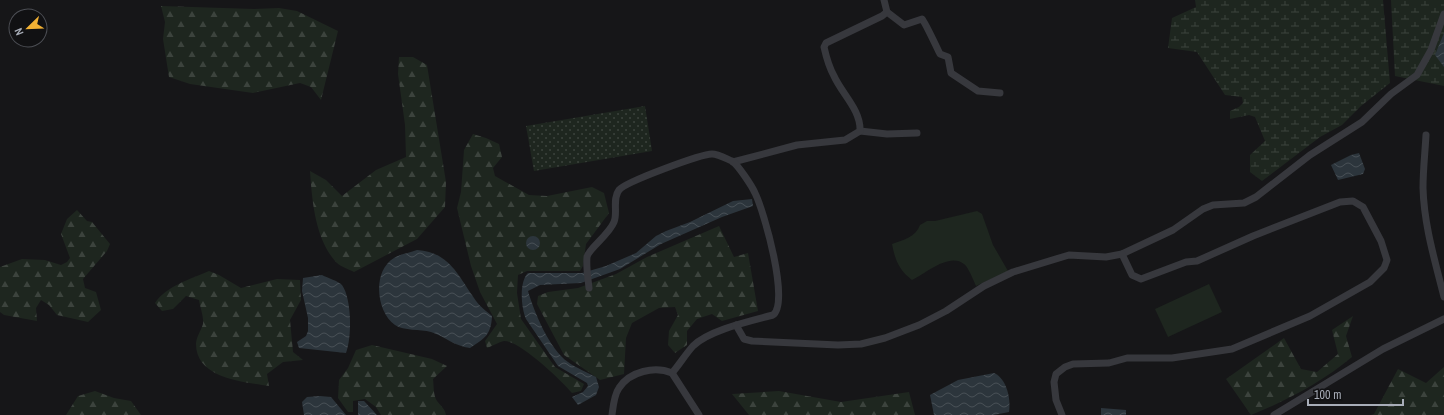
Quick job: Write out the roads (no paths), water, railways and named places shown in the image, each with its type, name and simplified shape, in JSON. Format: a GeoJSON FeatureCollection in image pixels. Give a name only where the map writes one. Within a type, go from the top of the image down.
{"type":"FeatureCollection","features":[{"type":"Feature","properties":{"kind":"street"},"geometry":{"type":"LineString","coordinates":[[884,0],[886,12],[904,25],[922,19],[925,21],[928,32],[940,54],[948,57],[951,73],[978,91],[1000,93]]}},
{"type":"Feature","properties":{"kind":"street"},"geometry":{"type":"LineString","coordinates":[[860,131],[860,124],[855,111],[834,77],[824,47],[826,43],[882,16],[886,12]]}},
{"type":"Feature","properties":{"kind":"street"},"geometry":{"type":"LineString","coordinates":[[736,325],[744,338],[752,341],[838,345],[861,344],[886,338],[919,325],[946,311],[984,286],[1013,272],[1069,255],[1106,257],[1122,254],[1173,230],[1203,209],[1212,205],[1244,203],[1256,197],[1310,155],[1362,122],[1391,94],[1417,75],[1431,50],[1444,14]]}},
{"type":"Feature","properties":{"kind":"street"},"geometry":{"type":"LineString","coordinates":[[733,162],[797,145],[845,140],[860,131],[887,134],[917,133]]}},
{"type":"Feature","properties":{"kind":"street"},"geometry":{"type":"LineString","coordinates":[[1426,135],[1423,187],[1424,210],[1444,297]]}},
{"type":"Feature","properties":{"kind":"street"},"geometry":{"type":"LineString","coordinates":[[589,288],[587,256],[612,226],[615,220],[614,211],[618,191],[624,185],[712,154],[733,162],[752,188],[759,204],[774,254],[778,276],[779,306],[777,312],[773,315],[736,325],[702,339],[693,346],[672,373]]}},
{"type":"Feature","properties":{"kind":"street"},"geometry":{"type":"LineString","coordinates":[[1062,415],[1056,400],[1054,382],[1056,374],[1064,367],[1073,364],[1109,363],[1127,358],[1172,358],[1232,349],[1310,316],[1370,282],[1384,268],[1387,260],[1381,241],[1363,207],[1354,201],[1340,202],[1253,236],[1197,261],[1186,262],[1141,279],[1132,275],[1122,254]]}},
{"type":"Feature","properties":{"kind":"street"},"geometry":{"type":"LineString","coordinates":[[1274,415],[1383,349],[1444,319]]}},
{"type":"Feature","properties":{"kind":"street"},"geometry":{"type":"LineString","coordinates":[[612,415],[619,388],[633,375],[654,370],[665,370],[672,373],[699,415]]}},
{"type":"Feature","properties":{"kind":"water"},"geometry":{"type":"Polygon","coordinates":[[[1444,33],[1444,67],[1435,55],[1444,33]]]}},
{"type":"Feature","properties":{"kind":"water"},"geometry":{"type":"Polygon","coordinates":[[[1359,153],[1365,169],[1363,174],[1338,180],[1331,165],[1351,155],[1359,153]]]}},
{"type":"Feature","properties":{"kind":"water"},"geometry":{"type":"Polygon","coordinates":[[[752,199],[753,206],[722,217],[661,244],[620,269],[581,283],[540,285],[528,291],[539,320],[555,349],[571,364],[596,377],[599,387],[596,395],[578,405],[572,397],[583,392],[588,386],[587,383],[558,366],[526,319],[523,308],[522,288],[525,277],[528,273],[582,273],[606,266],[636,253],[656,236],[666,231],[690,222],[733,201],[752,199]]]}},
{"type":"Feature","properties":{"kind":"water"},"geometry":{"type":"Polygon","coordinates":[[[530,236],[536,236],[540,240],[540,246],[536,250],[530,250],[526,246],[526,240],[530,236]]]}},
{"type":"Feature","properties":{"kind":"water"},"geometry":{"type":"Polygon","coordinates":[[[417,250],[437,255],[452,266],[482,308],[492,316],[489,332],[470,348],[459,345],[431,332],[399,327],[389,319],[384,311],[379,292],[382,272],[387,264],[394,258],[417,250]]]}},
{"type":"Feature","properties":{"kind":"water"},"geometry":{"type":"Polygon","coordinates":[[[322,275],[342,285],[348,299],[350,329],[346,353],[299,348],[297,342],[306,336],[308,331],[308,318],[302,291],[303,278],[322,275]]]}},
{"type":"Feature","properties":{"kind":"water"},"geometry":{"type":"Polygon","coordinates":[[[994,373],[1002,380],[1007,390],[1009,396],[1009,412],[994,415],[934,415],[930,395],[958,380],[994,373]]]}},
{"type":"Feature","properties":{"kind":"water"},"geometry":{"type":"Polygon","coordinates":[[[307,397],[331,397],[346,415],[304,415],[302,402],[307,397]]]}},
{"type":"Feature","properties":{"kind":"water"},"geometry":{"type":"Polygon","coordinates":[[[358,401],[364,401],[377,415],[358,415],[358,401]]]}},
{"type":"Feature","properties":{"kind":"water"},"geometry":{"type":"Polygon","coordinates":[[[1101,408],[1126,410],[1126,415],[1101,415],[1101,408]]]}}]}
